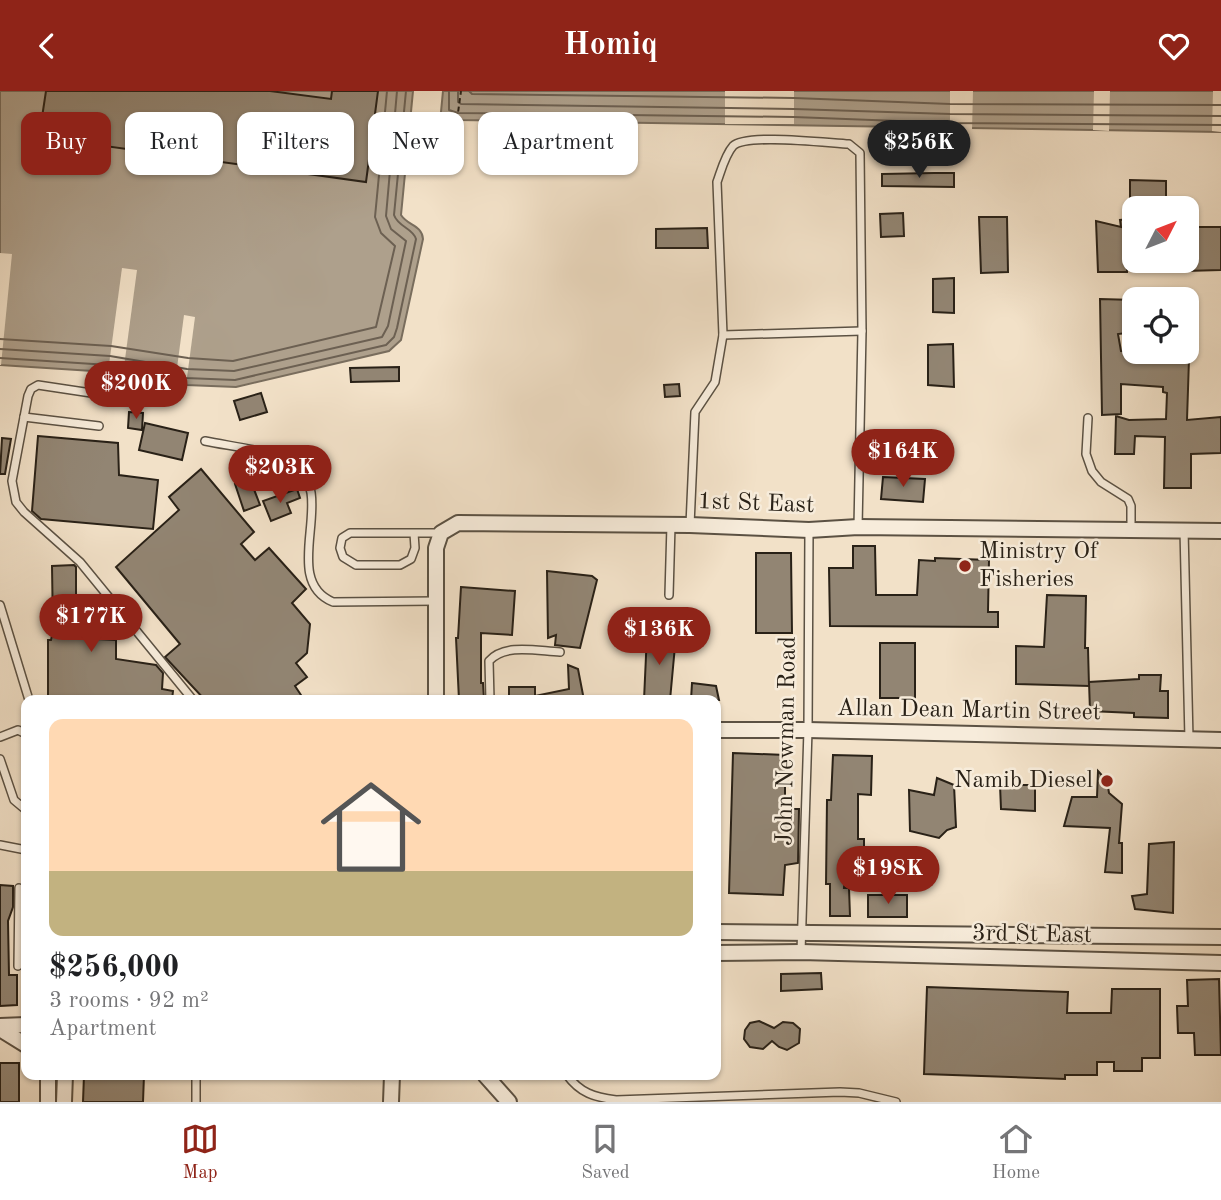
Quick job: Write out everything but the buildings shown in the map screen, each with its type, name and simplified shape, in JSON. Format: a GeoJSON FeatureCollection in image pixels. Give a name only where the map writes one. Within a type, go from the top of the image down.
{"type":"FeatureCollection","features":[{"type":"Feature","properties":{"kind":"street","name":"1st St East"},"geometry":{"type":"LineString","coordinates":[[441,533],[458,523],[690,525],[809,530],[858,527],[1221,531]]}},
{"type":"Feature","properties":{"kind":"street"},"geometry":{"type":"LineString","coordinates":[[436,695],[436,548],[441,533]]}},
{"type":"Feature","properties":{"kind":"street","name":"Allan Dean Martin Street"},"geometry":{"type":"LineString","coordinates":[[721,730],[1221,740]]}},
{"type":"Feature","properties":{"kind":"street","name":"3rd St East"},"geometry":{"type":"LineString","coordinates":[[721,932],[1221,937]]}},
{"type":"Feature","properties":{"kind":"street"},"geometry":{"type":"LineString","coordinates":[[1085,959],[1086,937]]}},
{"type":"Feature","properties":{"kind":"street"},"geometry":{"type":"LineString","coordinates":[[1176,937],[1177,961]]}},
{"type":"Feature","properties":{"kind":"street","name":"3rd St East"},"geometry":{"type":"LineString","coordinates":[[721,953],[801,952],[1221,963]]}},
{"type":"Feature","properties":{"kind":"street"},"geometry":{"type":"LineString","coordinates":[[0,1028],[21,1027]]}},
{"type":"Feature","properties":{"kind":"street"},"geometry":{"type":"LineString","coordinates":[[0,1028],[21,1042]]}},
{"type":"Feature","properties":{"kind":"street"},"geometry":{"type":"LineString","coordinates":[[48,1080],[48,1102]]}},
{"type":"Feature","properties":{"kind":"street"},"geometry":{"type":"LineString","coordinates":[[64,1102],[65,1080]]}},
{"type":"Feature","properties":{"kind":"street"},"geometry":{"type":"LineString","coordinates":[[391,1102],[392,1080]]}},
{"type":"Feature","properties":{"kind":"street"},"geometry":{"type":"LineString","coordinates":[[489,1080],[509,1102]]}},
{"type":"Feature","properties":{"kind":"lane"},"geometry":{"type":"LineString","coordinates":[[690,525],[695,412],[715,382],[723,335],[718,182],[734,145],[749,139],[849,144],[860,153],[862,331],[858,527]]}},
{"type":"Feature","properties":{"kind":"lane"},"geometry":{"type":"LineString","coordinates":[[723,335],[862,331]]}},
{"type":"Feature","properties":{"kind":"lane"},"geometry":{"type":"LineString","coordinates":[[151,402],[38,385],[31,389],[28,396],[12,481],[16,502],[35,523],[80,562],[189,695]]}},
{"type":"Feature","properties":{"kind":"lane"},"geometry":{"type":"LineString","coordinates":[[24,417],[99,426]]}},
{"type":"Feature","properties":{"kind":"lane"},"geometry":{"type":"LineString","coordinates":[[1088,418],[1086,454],[1101,482],[1128,499],[1131,506],[1131,529]]}},
{"type":"Feature","properties":{"kind":"lane"},"geometry":{"type":"LineString","coordinates":[[205,441],[277,456],[297,466],[302,472],[312,494],[308,556],[310,569],[313,583],[324,598],[333,601],[436,601]]}},
{"type":"Feature","properties":{"kind":"lane"},"geometry":{"type":"LineString","coordinates":[[669,595],[671,525]]}},
{"type":"Feature","properties":{"kind":"lane","name":"John Newman Road"},"geometry":{"type":"LineString","coordinates":[[801,952],[808,730],[809,530]]}},
{"type":"Feature","properties":{"kind":"lane"},"geometry":{"type":"LineString","coordinates":[[1184,530],[1189,739]]}},
{"type":"Feature","properties":{"kind":"lane"},"geometry":{"type":"LineString","coordinates":[[414,533],[415,548],[411,559],[400,565],[356,565],[343,558],[342,538],[350,533],[414,533],[441,533]]}},
{"type":"Feature","properties":{"kind":"lane"},"geometry":{"type":"LineString","coordinates":[[0,605],[27,695]]}},
{"type":"Feature","properties":{"kind":"lane"},"geometry":{"type":"LineString","coordinates":[[490,695],[489,661],[496,654],[505,650],[560,652]]}},
{"type":"Feature","properties":{"kind":"lane"},"geometry":{"type":"LineString","coordinates":[[0,737],[6,733],[21,732]]}},
{"type":"Feature","properties":{"kind":"lane"},"geometry":{"type":"LineString","coordinates":[[0,759],[2,775],[14,800],[21,806]]}},
{"type":"Feature","properties":{"kind":"lane"},"geometry":{"type":"LineString","coordinates":[[0,845],[21,849]]}},
{"type":"Feature","properties":{"kind":"lane"},"geometry":{"type":"LineString","coordinates":[[19,888],[21,910]]}},
{"type":"Feature","properties":{"kind":"lane"},"geometry":{"type":"LineString","coordinates":[[19,966],[21,958]]}},
{"type":"Feature","properties":{"kind":"lane"},"geometry":{"type":"LineString","coordinates":[[196,1080],[196,1102]]}},
{"type":"Feature","properties":{"kind":"lane"},"geometry":{"type":"LineString","coordinates":[[570,1080],[575,1087],[594,1097],[616,1100],[840,1092],[859,1093],[896,1102]]}},
{"type":"Feature","properties":{"kind":"path"},"geometry":{"type":"LineString","coordinates":[[458,112],[461,91]]}},
{"type":"Feature","properties":{"kind":"water"},"geometry":{"type":"Polygon","coordinates":[[[0,91],[413,91],[411,112],[368,112],[368,175],[405,175],[401,215],[420,231],[423,239],[401,340],[389,351],[236,387],[186,385],[108,372],[0,365],[0,91]]]}},
{"type":"Feature","properties":{"kind":"water"},"geometry":{"type":"Polygon","coordinates":[[[443,91],[1221,91],[1221,132],[638,123],[638,112],[478,112],[478,120],[464,120],[464,112],[441,112],[443,91]]]}},
{"type":"Feature","properties":{"kind":"pier"},"geometry":{"type":"Polygon","coordinates":[[[725,91],[794,91],[794,124],[725,124],[725,91]]]}},
{"type":"Feature","properties":{"kind":"pier"},"geometry":{"type":"Polygon","coordinates":[[[950,91],[973,91],[972,130],[950,130],[950,91]]]}},
{"type":"Feature","properties":{"kind":"pier"},"geometry":{"type":"Polygon","coordinates":[[[1094,91],[1110,91],[1109,131],[1093,130],[1094,91]]]}},
{"type":"Feature","properties":{"kind":"pier"},"geometry":{"type":"Polygon","coordinates":[[[1213,91],[1221,91],[1221,132],[1212,131],[1213,91]]]}},
{"type":"Feature","properties":{"kind":"pier"},"geometry":{"type":"Polygon","coordinates":[[[0,253],[12,254],[1,365],[0,365],[0,253]]]}},
{"type":"Feature","properties":{"kind":"pier"},"geometry":{"type":"Polygon","coordinates":[[[122,268],[137,270],[123,374],[108,372],[122,268]]]}},
{"type":"Feature","properties":{"kind":"pier"},"geometry":{"type":"Polygon","coordinates":[[[184,315],[195,317],[186,385],[175,383],[184,315]]]}},
{"type":"Feature","properties":{"kind":"place","name":"Ministry Of Fisheries"},"geometry":{"type":"Point","coordinates":[965,566]}},
{"type":"Feature","properties":{"kind":"place","name":"Namib Diesel"},"geometry":{"type":"Point","coordinates":[1107,781]}}]}
